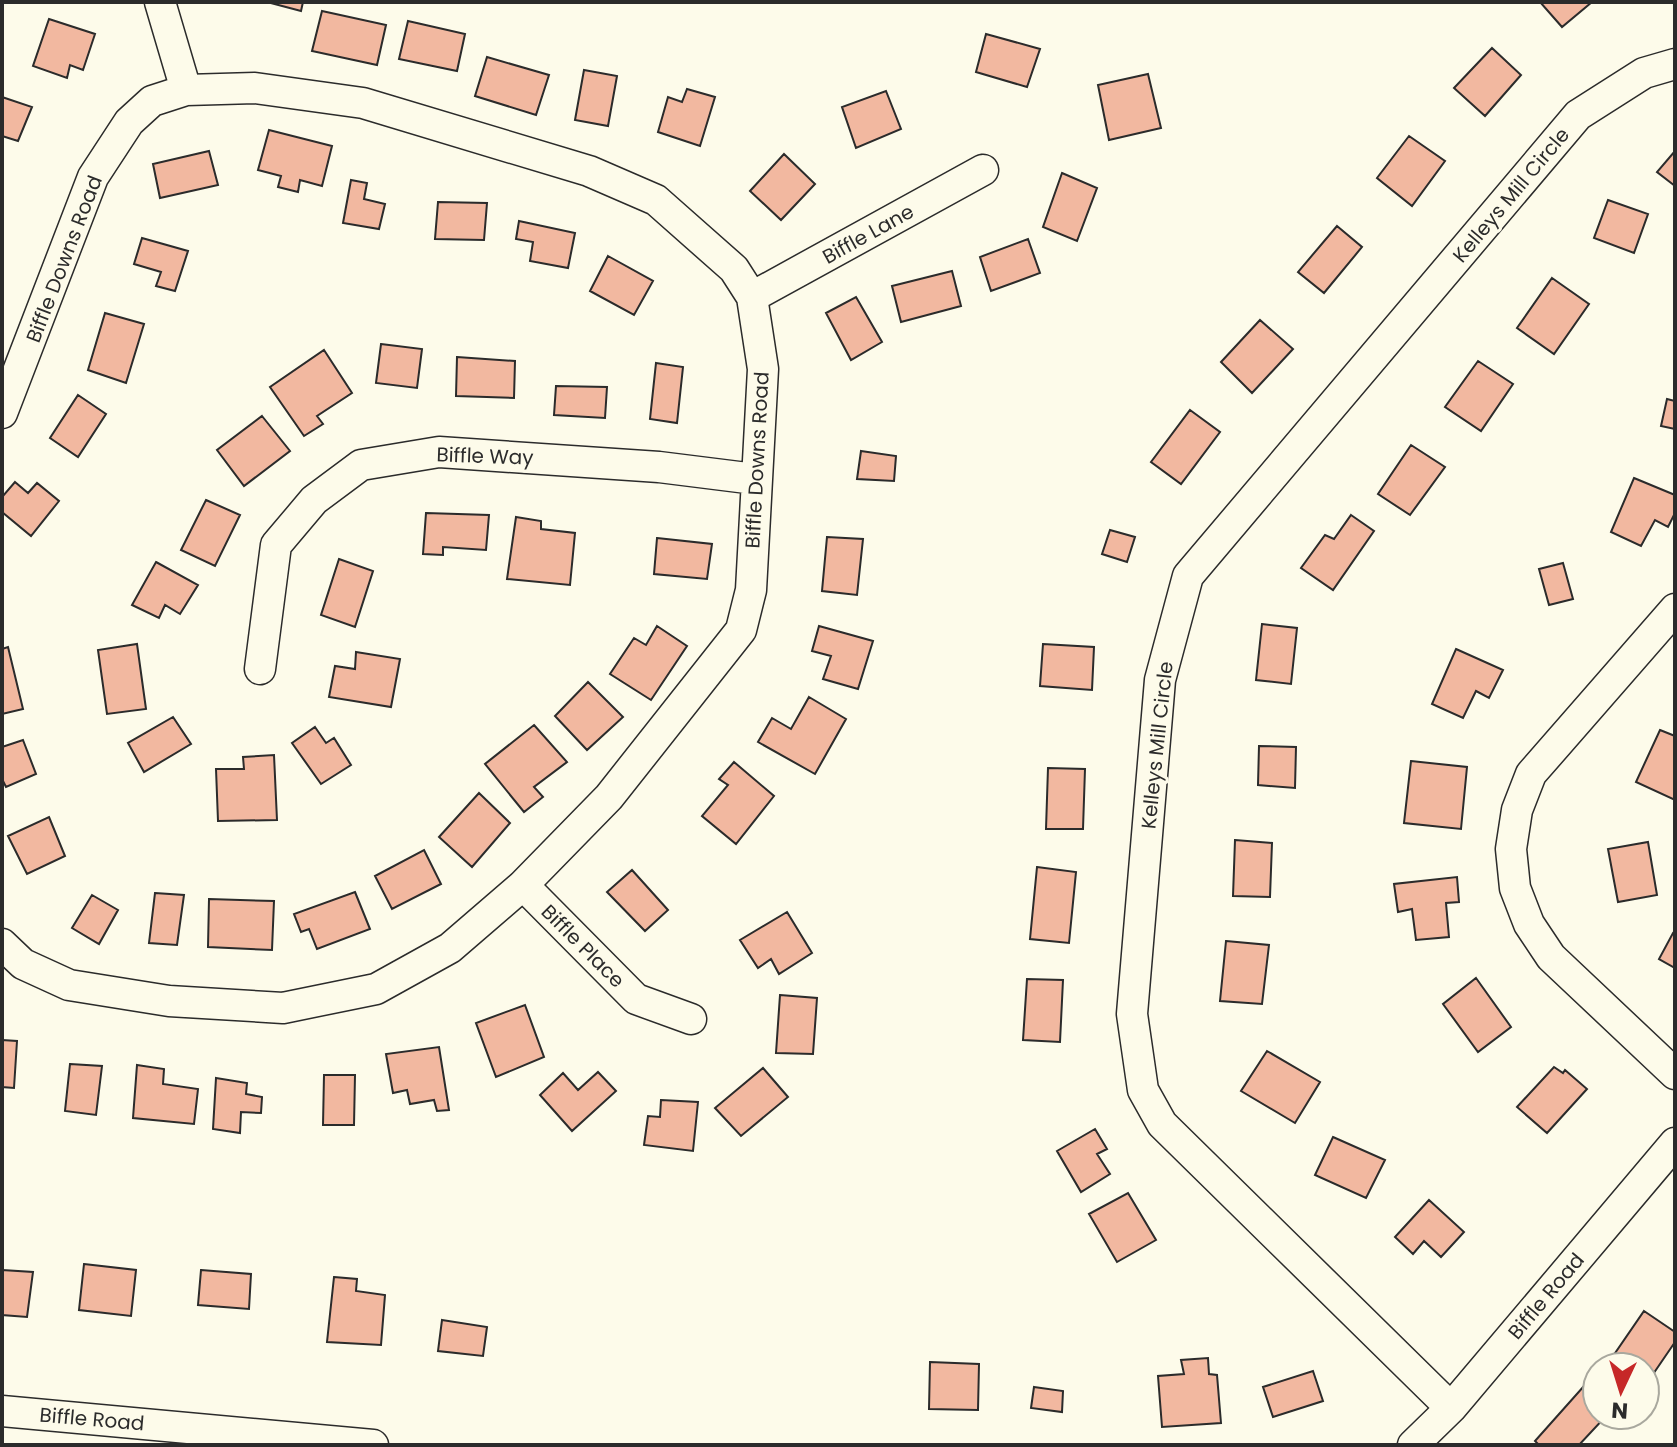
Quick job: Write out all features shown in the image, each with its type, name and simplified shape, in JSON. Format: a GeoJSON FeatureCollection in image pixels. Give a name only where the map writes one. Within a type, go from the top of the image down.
{"type":"FeatureCollection","features":[{"type":"Feature","properties":{"kind":"street"},"geometry":{"type":"LineString","coordinates":[[160,2],[186,90]]}},
{"type":"Feature","properties":{"kind":"street","name":"Kelleys Mill Circle"},"geometry":{"type":"LineString","coordinates":[[1451,1408],[1162,1124],[1143,1090],[1132,1014],[1160,680],[1188,576],[1578,115],[1644,73],[1675,64]]}},
{"type":"Feature","properties":{"kind":"street","name":"Biffle Downs Road"},"geometry":{"type":"LineString","coordinates":[[2,413],[93,177],[129,122],[152,101],[186,90],[255,88],[363,103],[589,171],[656,200],[734,269],[752,297],[763,369],[751,590],[741,630],[609,797],[523,885],[450,948],[376,989],[283,1008],[169,1001],[69,985],[23,964],[2,944]]}},
{"type":"Feature","properties":{"kind":"street","name":"Biffle Lane"},"geometry":{"type":"LineString","coordinates":[[752,297],[983,170]]}},
{"type":"Feature","properties":{"kind":"street","name":"Biffle Way"},"geometry":{"type":"LineString","coordinates":[[260,669],[276,545],[314,500],[361,465],[439,452],[659,467],[755,479]]}},
{"type":"Feature","properties":{"kind":"street"},"geometry":{"type":"LineString","coordinates":[[1675,609],[1531,774],[1517,810],[1511,849],[1515,888],[1529,924],[1551,957],[1675,1074]]}},
{"type":"Feature","properties":{"kind":"street","name":"Biffle Place"},"geometry":{"type":"LineString","coordinates":[[523,885],[636,999],[691,1019]]}},
{"type":"Feature","properties":{"kind":"street","name":"Biffle Road"},"geometry":{"type":"LineString","coordinates":[[1413,1445],[1451,1408],[1675,1143]]}},
{"type":"Feature","properties":{"kind":"street","name":"Biffle Road"},"geometry":{"type":"LineString","coordinates":[[2,1411],[373,1445]]}},
{"type":"Feature","properties":{"kind":"building"},"geometry":{"type":"Polygon","coordinates":[[[267,2],[303,2],[301,11],[267,2]]]}},
{"type":"Feature","properties":{"kind":"building"},"geometry":{"type":"Polygon","coordinates":[[[1540,2],[1592,2],[1562,27],[1540,2]]]}},
{"type":"Feature","properties":{"kind":"building"},"geometry":{"type":"Polygon","coordinates":[[[322,11],[386,25],[377,65],[312,51],[322,11]]]}},
{"type":"Feature","properties":{"kind":"building"},"geometry":{"type":"Polygon","coordinates":[[[49,19],[95,34],[83,70],[70,65],[67,78],[33,66],[49,19]]]}},
{"type":"Feature","properties":{"kind":"building"},"geometry":{"type":"Polygon","coordinates":[[[408,21],[465,34],[457,71],[399,59],[408,21]]]}},
{"type":"Feature","properties":{"kind":"building"},"geometry":{"type":"Polygon","coordinates":[[[986,34],[1040,49],[1027,87],[976,72],[986,34]]]}},
{"type":"Feature","properties":{"kind":"building"},"geometry":{"type":"Polygon","coordinates":[[[1492,48],[1521,75],[1485,116],[1454,88],[1492,48]]]}},
{"type":"Feature","properties":{"kind":"building"},"geometry":{"type":"Polygon","coordinates":[[[487,57],[549,75],[536,115],[475,96],[487,57]]]}},
{"type":"Feature","properties":{"kind":"building"},"geometry":{"type":"Polygon","coordinates":[[[584,70],[617,76],[608,126],[575,120],[584,70]]]}},
{"type":"Feature","properties":{"kind":"building"},"geometry":{"type":"Polygon","coordinates":[[[1148,74],[1161,128],[1109,140],[1098,85],[1148,74]]]}},
{"type":"Feature","properties":{"kind":"building"},"geometry":{"type":"Polygon","coordinates":[[[687,89],[715,97],[700,146],[658,132],[668,97],[682,102],[687,89]]]}},
{"type":"Feature","properties":{"kind":"building"},"geometry":{"type":"Polygon","coordinates":[[[886,91],[901,129],[856,148],[842,107],[886,91]]]}},
{"type":"Feature","properties":{"kind":"building"},"geometry":{"type":"Polygon","coordinates":[[[2,97],[32,107],[18,141],[2,136],[2,97]]]}},
{"type":"Feature","properties":{"kind":"building"},"geometry":{"type":"Polygon","coordinates":[[[269,130],[332,146],[322,186],[300,180],[298,192],[278,187],[281,176],[258,170],[269,130]]]}},
{"type":"Feature","properties":{"kind":"building"},"geometry":{"type":"Polygon","coordinates":[[[1409,136],[1445,161],[1412,206],[1377,178],[1409,136]]]}},
{"type":"Feature","properties":{"kind":"building"},"geometry":{"type":"Polygon","coordinates":[[[209,151],[218,185],[160,198],[153,164],[209,151]]]}},
{"type":"Feature","properties":{"kind":"building"},"geometry":{"type":"Polygon","coordinates":[[[1675,151],[1675,186],[1657,172],[1675,151]]]}},
{"type":"Feature","properties":{"kind":"building"},"geometry":{"type":"Polygon","coordinates":[[[784,154],[815,184],[781,220],[750,191],[784,154]]]}},
{"type":"Feature","properties":{"kind":"building"},"geometry":{"type":"Polygon","coordinates":[[[1062,173],[1097,188],[1077,241],[1043,227],[1062,173]]]}},
{"type":"Feature","properties":{"kind":"building"},"geometry":{"type":"Polygon","coordinates":[[[351,180],[367,183],[364,199],[385,204],[379,229],[343,223],[351,180]]]}},
{"type":"Feature","properties":{"kind":"building"},"geometry":{"type":"Polygon","coordinates":[[[1608,200],[1648,214],[1634,253],[1594,238],[1608,200]]]}},
{"type":"Feature","properties":{"kind":"building"},"geometry":{"type":"Polygon","coordinates":[[[438,202],[487,203],[484,240],[435,239],[438,202]]]}},
{"type":"Feature","properties":{"kind":"building"},"geometry":{"type":"Polygon","coordinates":[[[519,221],[575,233],[568,268],[530,261],[533,242],[516,239],[519,221]]]}},
{"type":"Feature","properties":{"kind":"building"},"geometry":{"type":"Polygon","coordinates":[[[1337,226],[1362,247],[1324,293],[1298,272],[1337,226]]]}},
{"type":"Feature","properties":{"kind":"building"},"geometry":{"type":"Polygon","coordinates":[[[142,238],[188,251],[175,291],[156,286],[161,272],[134,264],[142,238]]]}},
{"type":"Feature","properties":{"kind":"building"},"geometry":{"type":"Polygon","coordinates":[[[1028,239],[1040,273],[991,291],[980,257],[1028,239]]]}},
{"type":"Feature","properties":{"kind":"building"},"geometry":{"type":"Polygon","coordinates":[[[608,256],[653,281],[634,315],[590,291],[608,256]]]}},
{"type":"Feature","properties":{"kind":"building"},"geometry":{"type":"Polygon","coordinates":[[[952,271],[961,306],[901,322],[892,286],[952,271]]]}},
{"type":"Feature","properties":{"kind":"building"},"geometry":{"type":"Polygon","coordinates":[[[1552,278],[1589,304],[1554,354],[1517,328],[1552,278]]]}},
{"type":"Feature","properties":{"kind":"building"},"geometry":{"type":"Polygon","coordinates":[[[856,297],[882,342],[851,360],[826,313],[856,297]]]}},
{"type":"Feature","properties":{"kind":"building"},"geometry":{"type":"Polygon","coordinates":[[[105,313],[144,324],[126,383],[88,370],[105,313]]]}},
{"type":"Feature","properties":{"kind":"building"},"geometry":{"type":"Polygon","coordinates":[[[1260,320],[1293,349],[1252,393],[1221,362],[1260,320]]]}},
{"type":"Feature","properties":{"kind":"building"},"geometry":{"type":"Polygon","coordinates":[[[381,344],[422,349],[417,388],[376,383],[381,344]]]}},
{"type":"Feature","properties":{"kind":"building"},"geometry":{"type":"Polygon","coordinates":[[[324,350],[352,393],[317,416],[323,424],[304,436],[270,387],[324,350]]]}},
{"type":"Feature","properties":{"kind":"building"},"geometry":{"type":"Polygon","coordinates":[[[457,357],[515,361],[514,398],[456,396],[457,357]]]}},
{"type":"Feature","properties":{"kind":"building"},"geometry":{"type":"Polygon","coordinates":[[[1478,361],[1513,384],[1481,431],[1445,407],[1478,361]]]}},
{"type":"Feature","properties":{"kind":"building"},"geometry":{"type":"Polygon","coordinates":[[[656,363],[683,367],[677,423],[650,419],[656,363]]]}},
{"type":"Feature","properties":{"kind":"building"},"geometry":{"type":"Polygon","coordinates":[[[556,386],[607,387],[605,418],[554,415],[556,386]]]}},
{"type":"Feature","properties":{"kind":"building"},"geometry":{"type":"Polygon","coordinates":[[[78,395],[106,414],[78,457],[50,438],[78,395]]]}},
{"type":"Feature","properties":{"kind":"building"},"geometry":{"type":"Polygon","coordinates":[[[1667,399],[1675,401],[1675,429],[1661,426],[1667,399]]]}},
{"type":"Feature","properties":{"kind":"building"},"geometry":{"type":"Polygon","coordinates":[[[1190,410],[1220,432],[1181,484],[1151,462],[1190,410]]]}},
{"type":"Feature","properties":{"kind":"building"},"geometry":{"type":"Polygon","coordinates":[[[262,416],[290,451],[244,486],[217,450],[262,416]]]}},
{"type":"Feature","properties":{"kind":"building"},"geometry":{"type":"Polygon","coordinates":[[[1411,445],[1445,467],[1410,515],[1378,494],[1411,445]]]}},
{"type":"Feature","properties":{"kind":"building"},"geometry":{"type":"Polygon","coordinates":[[[861,451],[896,456],[894,481],[857,479],[861,451]]]}},
{"type":"Feature","properties":{"kind":"building"},"geometry":{"type":"Polygon","coordinates":[[[1634,478],[1675,495],[1675,513],[1668,527],[1655,520],[1641,546],[1611,532],[1634,478]]]}},
{"type":"Feature","properties":{"kind":"building"},"geometry":{"type":"Polygon","coordinates":[[[15,482],[28,493],[37,483],[59,501],[31,536],[2,512],[2,497],[15,482]]]}},
{"type":"Feature","properties":{"kind":"building"},"geometry":{"type":"Polygon","coordinates":[[[206,500],[240,515],[215,566],[181,550],[206,500]]]}},
{"type":"Feature","properties":{"kind":"building"},"geometry":{"type":"Polygon","coordinates":[[[426,513],[489,515],[486,550],[443,547],[443,555],[423,554],[426,513]]]}},
{"type":"Feature","properties":{"kind":"building"},"geometry":{"type":"Polygon","coordinates":[[[1351,515],[1374,531],[1333,590],[1301,568],[1325,535],[1334,539],[1351,515]]]}},
{"type":"Feature","properties":{"kind":"building"},"geometry":{"type":"Polygon","coordinates":[[[516,517],[541,521],[541,529],[575,533],[570,585],[507,579],[516,517]]]}},
{"type":"Feature","properties":{"kind":"building"},"geometry":{"type":"Polygon","coordinates":[[[1110,530],[1135,537],[1127,562],[1102,554],[1110,530]]]}},
{"type":"Feature","properties":{"kind":"building"},"geometry":{"type":"Polygon","coordinates":[[[827,537],[863,539],[857,595],[822,591],[827,537]]]}},
{"type":"Feature","properties":{"kind":"building"},"geometry":{"type":"Polygon","coordinates":[[[657,538],[712,544],[707,579],[654,574],[657,538]]]}},
{"type":"Feature","properties":{"kind":"building"},"geometry":{"type":"Polygon","coordinates":[[[339,559],[373,571],[355,627],[321,615],[339,559]]]}},
{"type":"Feature","properties":{"kind":"building"},"geometry":{"type":"Polygon","coordinates":[[[156,562],[198,585],[180,614],[165,605],[159,618],[132,605],[156,562]]]}},
{"type":"Feature","properties":{"kind":"building"},"geometry":{"type":"Polygon","coordinates":[[[1563,563],[1573,599],[1549,605],[1539,569],[1563,563]]]}},
{"type":"Feature","properties":{"kind":"building"},"geometry":{"type":"Polygon","coordinates":[[[1262,624],[1297,628],[1291,684],[1256,680],[1262,624]]]}},
{"type":"Feature","properties":{"kind":"building"},"geometry":{"type":"Polygon","coordinates":[[[657,626],[687,646],[651,700],[610,674],[634,638],[646,645],[657,626]]]}},
{"type":"Feature","properties":{"kind":"building"},"geometry":{"type":"Polygon","coordinates":[[[819,626],[873,641],[858,689],[823,679],[831,656],[812,651],[819,626]]]}},
{"type":"Feature","properties":{"kind":"building"},"geometry":{"type":"Polygon","coordinates":[[[137,644],[146,709],[107,714],[98,650],[137,644]]]}},
{"type":"Feature","properties":{"kind":"building"},"geometry":{"type":"Polygon","coordinates":[[[1043,644],[1094,647],[1092,690],[1040,686],[1043,644]]]}},
{"type":"Feature","properties":{"kind":"building"},"geometry":{"type":"Polygon","coordinates":[[[8,647],[23,709],[2,714],[2,649],[8,647]]]}},
{"type":"Feature","properties":{"kind":"building"},"geometry":{"type":"Polygon","coordinates":[[[1456,649],[1503,670],[1489,698],[1476,691],[1463,718],[1432,704],[1456,649]]]}},
{"type":"Feature","properties":{"kind":"building"},"geometry":{"type":"Polygon","coordinates":[[[356,652],[400,659],[391,707],[329,697],[335,666],[355,669],[356,652]]]}},
{"type":"Feature","properties":{"kind":"building"},"geometry":{"type":"Polygon","coordinates":[[[588,682],[623,717],[587,750],[555,716],[588,682]]]}},
{"type":"Feature","properties":{"kind":"building"},"geometry":{"type":"Polygon","coordinates":[[[809,697],[846,719],[815,774],[758,742],[772,718],[791,729],[809,697]]]}},
{"type":"Feature","properties":{"kind":"building"},"geometry":{"type":"Polygon","coordinates":[[[173,717],[191,744],[144,772],[128,743],[173,717]]]}},
{"type":"Feature","properties":{"kind":"building"},"geometry":{"type":"Polygon","coordinates":[[[534,725],[567,762],[534,787],[543,797],[524,812],[485,764],[534,725]]]}},
{"type":"Feature","properties":{"kind":"building"},"geometry":{"type":"Polygon","coordinates":[[[315,727],[326,743],[334,738],[351,765],[321,784],[292,743],[315,727]]]}},
{"type":"Feature","properties":{"kind":"building"},"geometry":{"type":"Polygon","coordinates":[[[1660,730],[1675,736],[1675,800],[1636,782],[1660,730]]]}},
{"type":"Feature","properties":{"kind":"building"},"geometry":{"type":"Polygon","coordinates":[[[23,740],[36,774],[6,787],[2,779],[2,747],[23,740]]]}},
{"type":"Feature","properties":{"kind":"building"},"geometry":{"type":"Polygon","coordinates":[[[1259,746],[1296,747],[1295,788],[1258,785],[1259,746]]]}},
{"type":"Feature","properties":{"kind":"building"},"geometry":{"type":"Polygon","coordinates":[[[274,755],[277,820],[218,821],[216,769],[244,769],[243,757],[274,755]]]}},
{"type":"Feature","properties":{"kind":"building"},"geometry":{"type":"Polygon","coordinates":[[[1411,761],[1467,767],[1461,829],[1404,823],[1411,761]]]}},
{"type":"Feature","properties":{"kind":"building"},"geometry":{"type":"Polygon","coordinates":[[[734,762],[774,796],[736,844],[702,816],[728,785],[719,779],[734,762]]]}},
{"type":"Feature","properties":{"kind":"building"},"geometry":{"type":"Polygon","coordinates":[[[1048,768],[1085,769],[1083,829],[1046,829],[1048,768]]]}},
{"type":"Feature","properties":{"kind":"building"},"geometry":{"type":"Polygon","coordinates":[[[479,793],[510,823],[472,867],[439,837],[479,793]]]}},
{"type":"Feature","properties":{"kind":"building"},"geometry":{"type":"Polygon","coordinates":[[[49,817],[65,856],[27,874],[8,836],[49,817]]]}},
{"type":"Feature","properties":{"kind":"building"},"geometry":{"type":"Polygon","coordinates":[[[1235,840],[1272,843],[1270,897],[1233,896],[1235,840]]]}},
{"type":"Feature","properties":{"kind":"building"},"geometry":{"type":"Polygon","coordinates":[[[1648,842],[1657,895],[1618,902],[1608,849],[1648,842]]]}},
{"type":"Feature","properties":{"kind":"building"},"geometry":{"type":"Polygon","coordinates":[[[424,850],[441,884],[392,909],[375,876],[424,850]]]}},
{"type":"Feature","properties":{"kind":"building"},"geometry":{"type":"Polygon","coordinates":[[[1037,867],[1076,872],[1069,943],[1030,939],[1037,867]]]}},
{"type":"Feature","properties":{"kind":"building"},"geometry":{"type":"Polygon","coordinates":[[[632,870],[668,910],[645,931],[607,892],[632,870]]]}},
{"type":"Feature","properties":{"kind":"building"},"geometry":{"type":"Polygon","coordinates":[[[1457,877],[1459,902],[1446,903],[1449,937],[1416,940],[1412,909],[1398,912],[1394,884],[1457,877]]]}},
{"type":"Feature","properties":{"kind":"building"},"geometry":{"type":"Polygon","coordinates":[[[355,892],[370,929],[317,949],[309,929],[301,932],[294,914],[355,892]]]}},
{"type":"Feature","properties":{"kind":"building"},"geometry":{"type":"Polygon","coordinates":[[[155,893],[184,895],[177,945],[149,943],[155,893]]]}},
{"type":"Feature","properties":{"kind":"building"},"geometry":{"type":"Polygon","coordinates":[[[92,895],[118,910],[99,944],[72,928],[92,895]]]}},
{"type":"Feature","properties":{"kind":"building"},"geometry":{"type":"Polygon","coordinates":[[[209,899],[274,901],[272,950],[208,947],[209,899]]]}},
{"type":"Feature","properties":{"kind":"building"},"geometry":{"type":"Polygon","coordinates":[[[787,912],[812,953],[779,974],[771,959],[758,968],[740,940],[787,912]]]}},
{"type":"Feature","properties":{"kind":"building"},"geometry":{"type":"Polygon","coordinates":[[[1675,934],[1675,968],[1659,959],[1675,934]]]}},
{"type":"Feature","properties":{"kind":"building"},"geometry":{"type":"Polygon","coordinates":[[[1226,941],[1269,945],[1262,1004],[1220,1001],[1226,941]]]}},
{"type":"Feature","properties":{"kind":"building"},"geometry":{"type":"Polygon","coordinates":[[[1476,978],[1511,1027],[1478,1052],[1443,1004],[1476,978]]]}},
{"type":"Feature","properties":{"kind":"building"},"geometry":{"type":"Polygon","coordinates":[[[1027,979],[1063,980],[1060,1042],[1023,1040],[1027,979]]]}},
{"type":"Feature","properties":{"kind":"building"},"geometry":{"type":"Polygon","coordinates":[[[780,995],[817,998],[813,1054],[776,1053],[780,995]]]}},
{"type":"Feature","properties":{"kind":"building"},"geometry":{"type":"Polygon","coordinates":[[[525,1005],[544,1057],[496,1077],[476,1023],[525,1005]]]}},
{"type":"Feature","properties":{"kind":"building"},"geometry":{"type":"Polygon","coordinates":[[[2,1040],[17,1041],[14,1088],[2,1087],[2,1040]]]}},
{"type":"Feature","properties":{"kind":"building"},"geometry":{"type":"Polygon","coordinates":[[[439,1047],[449,1110],[437,1111],[434,1100],[410,1104],[407,1090],[393,1093],[386,1054],[439,1047]]]}},
{"type":"Feature","properties":{"kind":"building"},"geometry":{"type":"Polygon","coordinates":[[[1267,1051],[1320,1082],[1295,1123],[1241,1091],[1267,1051]]]}},
{"type":"Feature","properties":{"kind":"building"},"geometry":{"type":"Polygon","coordinates":[[[70,1064],[102,1066],[96,1115],[65,1111],[70,1064]]]}},
{"type":"Feature","properties":{"kind":"building"},"geometry":{"type":"Polygon","coordinates":[[[137,1065],[164,1069],[163,1084],[198,1089],[194,1124],[133,1118],[137,1065]]]}},
{"type":"Feature","properties":{"kind":"building"},"geometry":{"type":"Polygon","coordinates":[[[1554,1067],[1563,1073],[1565,1070],[1587,1089],[1547,1133],[1517,1107],[1554,1067]]]}},
{"type":"Feature","properties":{"kind":"building"},"geometry":{"type":"Polygon","coordinates":[[[763,1068],[788,1097],[741,1136],[715,1108],[763,1068]]]}},
{"type":"Feature","properties":{"kind":"building"},"geometry":{"type":"Polygon","coordinates":[[[598,1072],[616,1091],[572,1131],[540,1095],[563,1073],[578,1090],[598,1072]]]}},
{"type":"Feature","properties":{"kind":"building"},"geometry":{"type":"Polygon","coordinates":[[[324,1075],[355,1075],[354,1125],[323,1125],[324,1075]]]}},
{"type":"Feature","properties":{"kind":"building"},"geometry":{"type":"Polygon","coordinates":[[[216,1078],[247,1083],[246,1094],[262,1097],[261,1113],[241,1112],[240,1133],[213,1129],[216,1078]]]}},
{"type":"Feature","properties":{"kind":"building"},"geometry":{"type":"Polygon","coordinates":[[[661,1100],[698,1102],[693,1151],[644,1145],[648,1116],[660,1117],[661,1100]]]}},
{"type":"Feature","properties":{"kind":"building"},"geometry":{"type":"Polygon","coordinates":[[[1095,1129],[1107,1149],[1097,1154],[1110,1174],[1081,1192],[1057,1151],[1095,1129]]]}},
{"type":"Feature","properties":{"kind":"building"},"geometry":{"type":"Polygon","coordinates":[[[1333,1137],[1385,1160],[1366,1198],[1315,1175],[1333,1137]]]}},
{"type":"Feature","properties":{"kind":"building"},"geometry":{"type":"Polygon","coordinates":[[[1128,1193],[1156,1240],[1117,1262],[1089,1214],[1128,1193]]]}},
{"type":"Feature","properties":{"kind":"building"},"geometry":{"type":"Polygon","coordinates":[[[1429,1200],[1464,1232],[1441,1257],[1424,1241],[1413,1254],[1395,1237],[1429,1200]]]}},
{"type":"Feature","properties":{"kind":"building"},"geometry":{"type":"Polygon","coordinates":[[[84,1264],[136,1270],[131,1316],[79,1310],[84,1264]]]}},
{"type":"Feature","properties":{"kind":"building"},"geometry":{"type":"Polygon","coordinates":[[[2,1270],[33,1272],[27,1317],[2,1315],[2,1270]]]}},
{"type":"Feature","properties":{"kind":"building"},"geometry":{"type":"Polygon","coordinates":[[[201,1270],[251,1274],[249,1309],[198,1305],[201,1270]]]}},
{"type":"Feature","properties":{"kind":"building"},"geometry":{"type":"Polygon","coordinates":[[[334,1277],[357,1279],[356,1291],[385,1295],[381,1345],[327,1342],[334,1277]]]}},
{"type":"Feature","properties":{"kind":"building"},"geometry":{"type":"Polygon","coordinates":[[[1644,1311],[1675,1332],[1675,1342],[1661,1362],[1661,1351],[1616,1351],[1644,1311]]]}},
{"type":"Feature","properties":{"kind":"building"},"geometry":{"type":"Polygon","coordinates":[[[442,1320],[487,1327],[483,1356],[438,1351],[442,1320]]]}},
{"type":"Feature","properties":{"kind":"building"},"geometry":{"type":"Polygon","coordinates":[[[1208,1358],[1209,1374],[1217,1375],[1221,1423],[1162,1427],[1158,1376],[1184,1374],[1181,1360],[1208,1358]]]}},
{"type":"Feature","properties":{"kind":"building"},"geometry":{"type":"Polygon","coordinates":[[[930,1362],[979,1364],[978,1410],[929,1409],[930,1362]]]}},
{"type":"Feature","properties":{"kind":"building"},"geometry":{"type":"Polygon","coordinates":[[[1313,1371],[1323,1401],[1273,1417],[1263,1387],[1313,1371]]]}},
{"type":"Feature","properties":{"kind":"building"},"geometry":{"type":"Polygon","coordinates":[[[1034,1387],[1063,1391],[1062,1412],[1031,1408],[1034,1387]]]}},
{"type":"Feature","properties":{"kind":"building"},"geometry":{"type":"Polygon","coordinates":[[[1581,1389],[1581,1431],[1592,1431],[1579,1445],[1539,1445],[1535,1441],[1581,1389]]]}}]}
